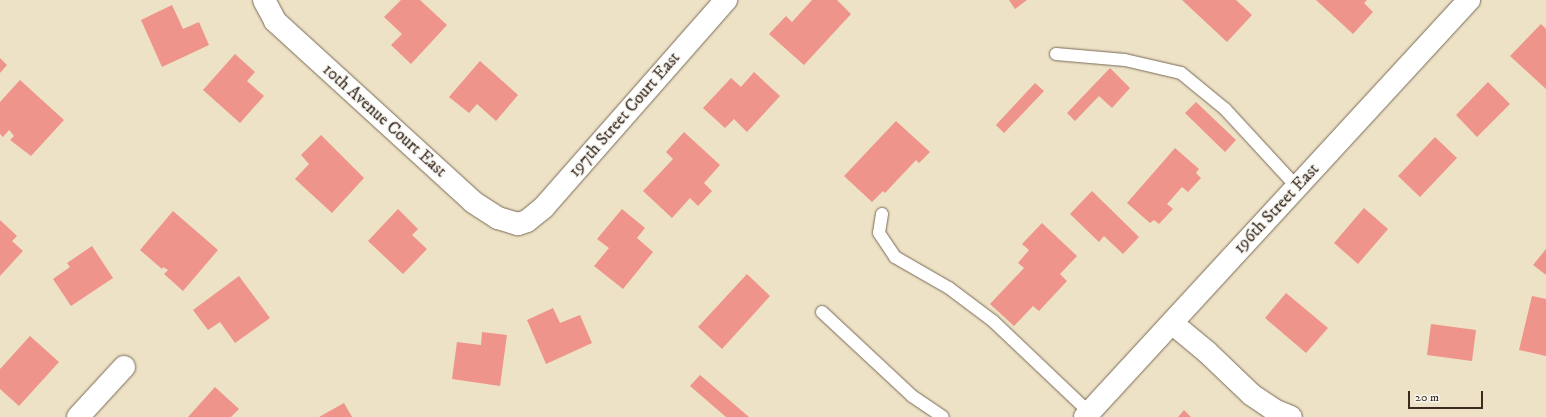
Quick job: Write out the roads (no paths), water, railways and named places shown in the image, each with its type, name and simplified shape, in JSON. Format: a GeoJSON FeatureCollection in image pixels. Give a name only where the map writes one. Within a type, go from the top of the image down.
{"type":"FeatureCollection","features":[{"type":"Feature","properties":{"kind":"street","name":"10th Avenue Court East"},"geometry":{"type":"LineString","coordinates":[[264,0],[275,21],[473,202],[498,218],[518,224]]}},
{"type":"Feature","properties":{"kind":"street","name":"197th Street Court East"},"geometry":{"type":"LineString","coordinates":[[518,224],[527,221],[544,207],[726,0]]}},
{"type":"Feature","properties":{"kind":"street","name":"196th Street East"},"geometry":{"type":"LineString","coordinates":[[1087,415],[1469,0]]}},
{"type":"Feature","properties":{"kind":"street"},"geometry":{"type":"LineString","coordinates":[[1172,323],[1207,352],[1252,395],[1276,411],[1291,417]]}},
{"type":"Feature","properties":{"kind":"street"},"geometry":{"type":"LineString","coordinates":[[78,417],[124,367]]}},
{"type":"Feature","properties":{"kind":"lane"},"geometry":{"type":"LineString","coordinates":[[1056,54],[1125,60],[1181,73],[1225,109],[1297,187]]}},
{"type":"Feature","properties":{"kind":"lane"},"geometry":{"type":"LineString","coordinates":[[882,214],[879,233],[895,257],[949,288],[993,322],[1087,415]]}},
{"type":"Feature","properties":{"kind":"lane"},"geometry":{"type":"LineString","coordinates":[[822,312],[912,396],[943,417]]}}]}
